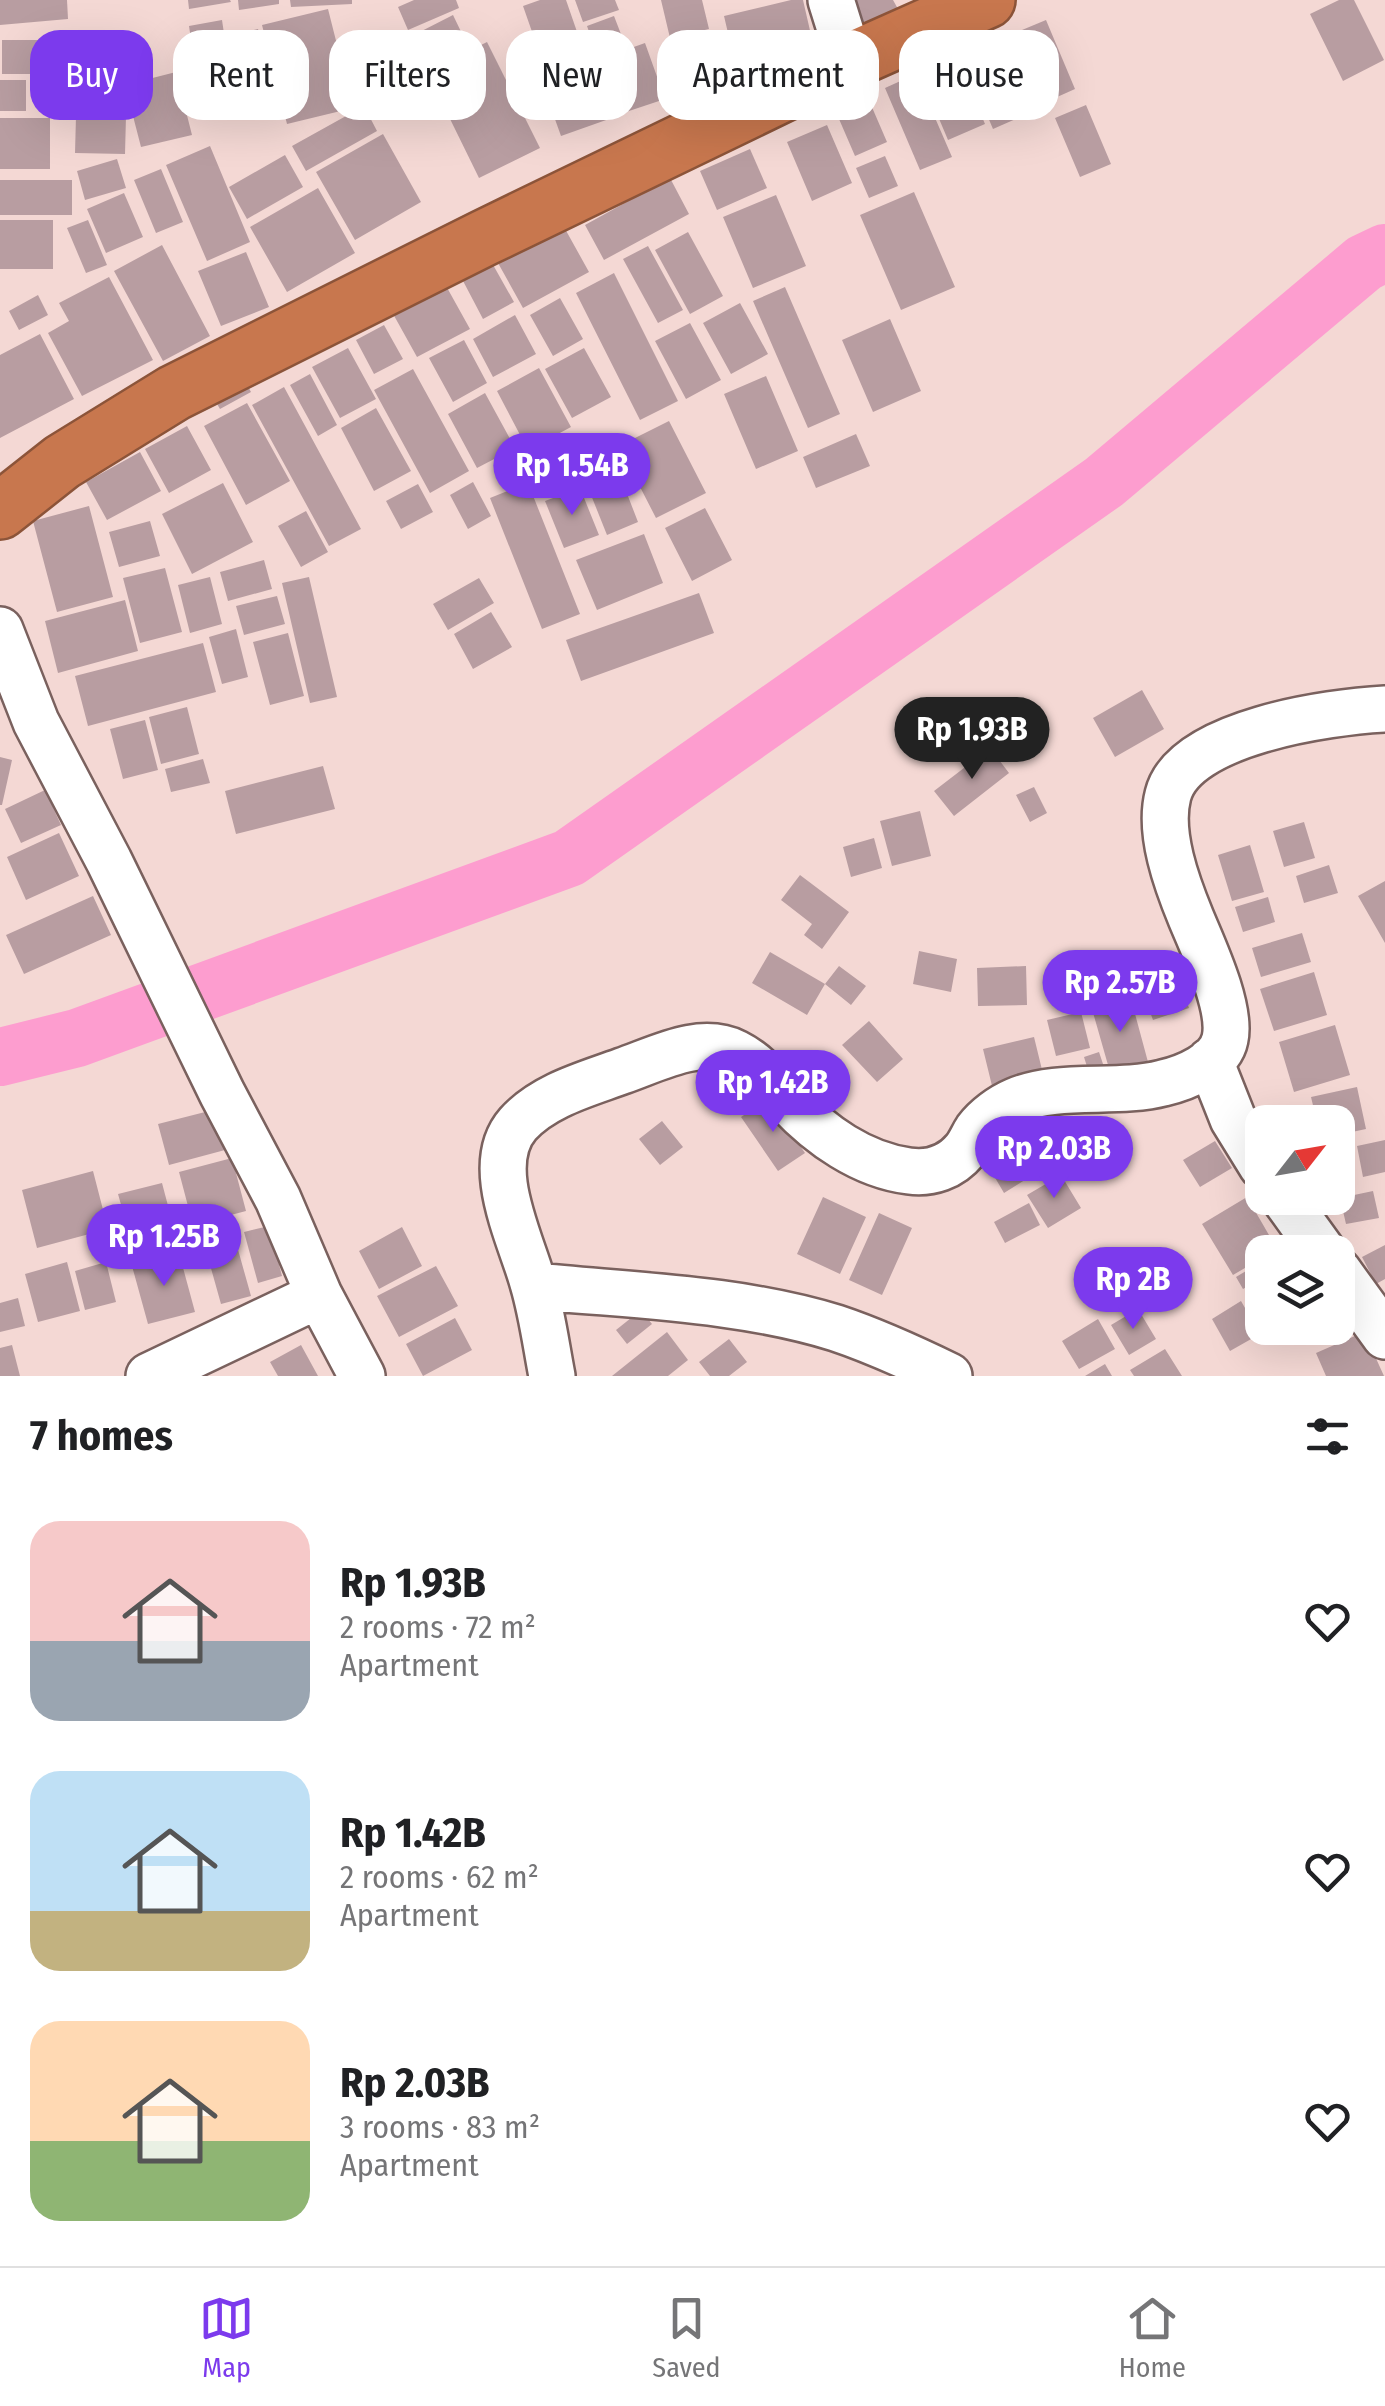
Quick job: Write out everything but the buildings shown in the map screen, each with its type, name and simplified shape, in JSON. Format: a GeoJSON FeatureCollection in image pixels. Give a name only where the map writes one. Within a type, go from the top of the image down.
{"type":"FeatureCollection","features":[{"type":"Feature","properties":{"kind":"highway"},"geometry":{"type":"LineString","coordinates":[[879,48],[987,0]]}},
{"type":"Feature","properties":{"kind":"highway"},"geometry":{"type":"LineString","coordinates":[[0,511],[62,462],[174,394],[728,120]]}},
{"type":"Feature","properties":{"kind":"street"},"geometry":{"type":"LineString","coordinates":[[830,0],[840,30]]}},
{"type":"Feature","properties":{"kind":"street"},"geometry":{"type":"LineString","coordinates":[[0,630],[18,719],[110,861],[222,1093],[278,1198],[319,1295],[362,1376]]}},
{"type":"Feature","properties":{"kind":"street"},"geometry":{"type":"LineString","coordinates":[[552,1376],[534,1286],[504,1191],[506,1147],[516,1126],[537,1108],[567,1091],[678,1051],[706,1046],[734,1052],[760,1069],[812,1126],[839,1145],[910,1172],[932,1171],[950,1164],[967,1148],[978,1128],[996,1111],[1016,1100],[1037,1094],[1137,1088],[1190,1075],[1210,1061],[1225,1039],[1218,985],[1180,892],[1169,853],[1168,796],[1180,771],[1206,752],[1251,731],[1385,709]]}},
{"type":"Feature","properties":{"kind":"street"},"geometry":{"type":"LineString","coordinates":[[1210,1061],[1245,1137]]}},
{"type":"Feature","properties":{"kind":"street"},"geometry":{"type":"LineString","coordinates":[[534,1286],[773,1312],[882,1344],[949,1376]]}},
{"type":"Feature","properties":{"kind":"street"},"geometry":{"type":"LineString","coordinates":[[149,1376],[319,1295]]}},
{"type":"Feature","properties":{"kind":"street"},"geometry":{"type":"LineString","coordinates":[[1355,1295],[1385,1336]]}},
{"type":"Feature","properties":{"kind":"waterway"},"geometry":{"type":"LineString","coordinates":[[0,1057],[77,1038],[569,858],[1104,482],[1364,263],[1385,253]]}}]}
